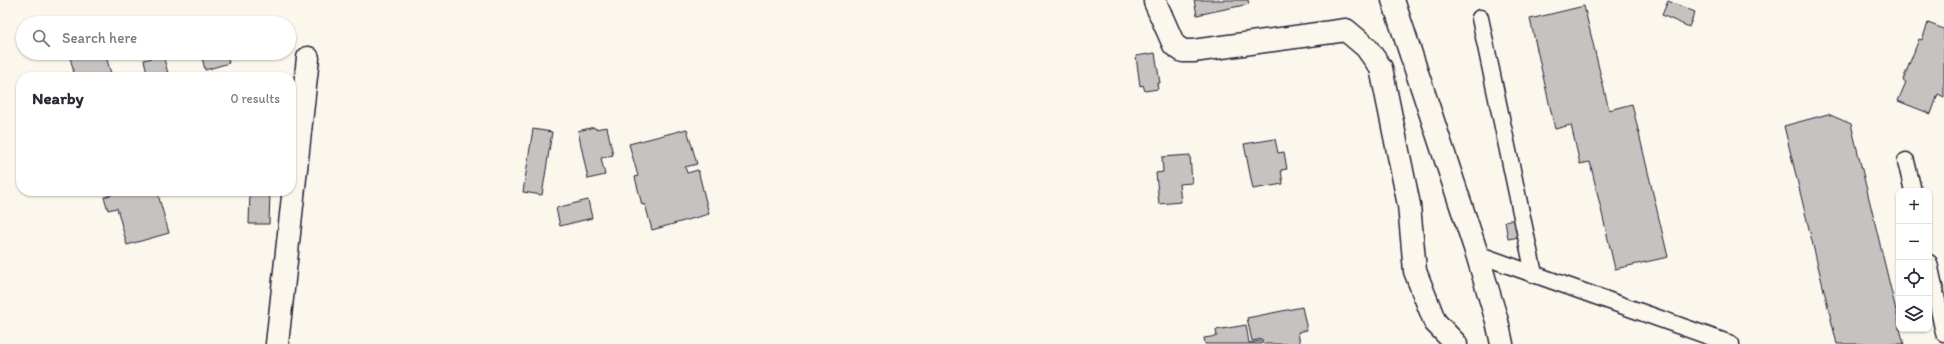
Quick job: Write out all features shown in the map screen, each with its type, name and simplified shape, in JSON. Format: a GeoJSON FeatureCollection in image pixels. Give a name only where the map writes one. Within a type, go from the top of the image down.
{"type":"FeatureCollection","features":[{"type":"Feature","properties":{"kind":"street"},"geometry":{"type":"LineString","coordinates":[[1393,0],[1477,254],[1497,321],[1502,344]]}},
{"type":"Feature","properties":{"kind":"street"},"geometry":{"type":"LineString","coordinates":[[1155,2],[1174,45],[1183,51],[1193,51],[1346,30],[1366,47],[1381,68],[1409,205],[1415,271],[1435,322],[1456,344]]}},
{"type":"Feature","properties":{"kind":"street"},"geometry":{"type":"LineString","coordinates":[[296,169],[308,58]]}},
{"type":"Feature","properties":{"kind":"street"},"geometry":{"type":"LineString","coordinates":[[277,344],[293,196]]}},
{"type":"Feature","properties":{"kind":"lane"},"geometry":{"type":"LineString","coordinates":[[1480,18],[1534,274]]}},
{"type":"Feature","properties":{"kind":"lane"},"geometry":{"type":"LineString","coordinates":[[1906,161],[1912,188]]}},
{"type":"Feature","properties":{"kind":"lane"},"geometry":{"type":"LineString","coordinates":[[1477,254],[1731,344]]}},
{"type":"Feature","properties":{"kind":"lane"},"geometry":{"type":"LineString","coordinates":[[1932,277],[1944,333]]}},
{"type":"Feature","properties":{"kind":"building"},"geometry":{"type":"Polygon","coordinates":[[[1194,0],[1248,0],[1249,4],[1197,15],[1194,0]]]}},
{"type":"Feature","properties":{"kind":"building"},"geometry":{"type":"Polygon","coordinates":[[[1668,1],[1695,12],[1689,27],[1662,15],[1668,1]]]}},
{"type":"Feature","properties":{"kind":"building"},"geometry":{"type":"Polygon","coordinates":[[[1584,6],[1609,110],[1632,104],[1668,257],[1615,269],[1590,162],[1580,164],[1571,125],[1555,129],[1530,19],[1584,6]]]}},
{"type":"Feature","properties":{"kind":"building"},"geometry":{"type":"Polygon","coordinates":[[[1928,23],[1944,29],[1944,97],[1938,94],[1931,114],[1898,101],[1906,82],[1903,80],[1919,39],[1922,40],[1928,23]]]}},
{"type":"Feature","properties":{"kind":"building"},"geometry":{"type":"Polygon","coordinates":[[[1155,53],[1160,83],[1157,83],[1158,89],[1145,91],[1143,85],[1140,86],[1136,56],[1155,53]]]}},
{"type":"Feature","properties":{"kind":"building"},"geometry":{"type":"Polygon","coordinates":[[[71,60],[107,60],[111,72],[74,72],[71,60]]]}},
{"type":"Feature","properties":{"kind":"building"},"geometry":{"type":"Polygon","coordinates":[[[144,60],[164,60],[168,72],[147,72],[144,60]]]}},
{"type":"Feature","properties":{"kind":"building"},"geometry":{"type":"Polygon","coordinates":[[[203,60],[228,60],[229,63],[205,70],[203,60]]]}},
{"type":"Feature","properties":{"kind":"building"},"geometry":{"type":"Polygon","coordinates":[[[1828,114],[1851,124],[1896,311],[1896,332],[1901,332],[1904,344],[1837,344],[1784,126],[1828,114]]]}},
{"type":"Feature","properties":{"kind":"building"},"geometry":{"type":"Polygon","coordinates":[[[594,127],[595,129],[607,127],[613,155],[601,158],[605,175],[588,179],[578,131],[594,127]]]}},
{"type":"Feature","properties":{"kind":"building"},"geometry":{"type":"Polygon","coordinates":[[[533,129],[552,132],[542,195],[523,192],[533,129]]]}},
{"type":"Feature","properties":{"kind":"building"},"geometry":{"type":"Polygon","coordinates":[[[687,129],[697,164],[685,167],[687,173],[698,170],[709,214],[652,230],[645,204],[642,205],[635,177],[638,176],[629,144],[687,129]]]}},
{"type":"Feature","properties":{"kind":"building"},"geometry":{"type":"Polygon","coordinates":[[[1275,139],[1278,153],[1284,152],[1287,169],[1281,170],[1283,184],[1253,189],[1244,144],[1275,139]]]}},
{"type":"Feature","properties":{"kind":"building"},"geometry":{"type":"Polygon","coordinates":[[[1190,155],[1192,183],[1179,184],[1181,202],[1159,204],[1156,173],[1163,172],[1162,157],[1190,155]]]}},
{"type":"Feature","properties":{"kind":"building"},"geometry":{"type":"Polygon","coordinates":[[[158,196],[169,233],[127,245],[117,208],[108,210],[104,197],[158,196]]]}},
{"type":"Feature","properties":{"kind":"building"},"geometry":{"type":"Polygon","coordinates":[[[250,196],[270,196],[269,224],[249,224],[250,196]]]}},
{"type":"Feature","properties":{"kind":"building"},"geometry":{"type":"Polygon","coordinates":[[[588,200],[592,218],[560,226],[556,208],[588,200]]]}},
{"type":"Feature","properties":{"kind":"building"},"geometry":{"type":"Polygon","coordinates":[[[1521,218],[1525,236],[1508,239],[1505,221],[1521,218]]]}},
{"type":"Feature","properties":{"kind":"building"},"geometry":{"type":"Polygon","coordinates":[[[1302,307],[1307,330],[1298,332],[1300,344],[1263,344],[1262,339],[1252,341],[1247,318],[1302,307]]]}},
{"type":"Feature","properties":{"kind":"building"},"geometry":{"type":"Polygon","coordinates":[[[1246,325],[1249,343],[1261,341],[1261,344],[1205,344],[1204,338],[1217,336],[1216,330],[1246,325]]]}}]}
